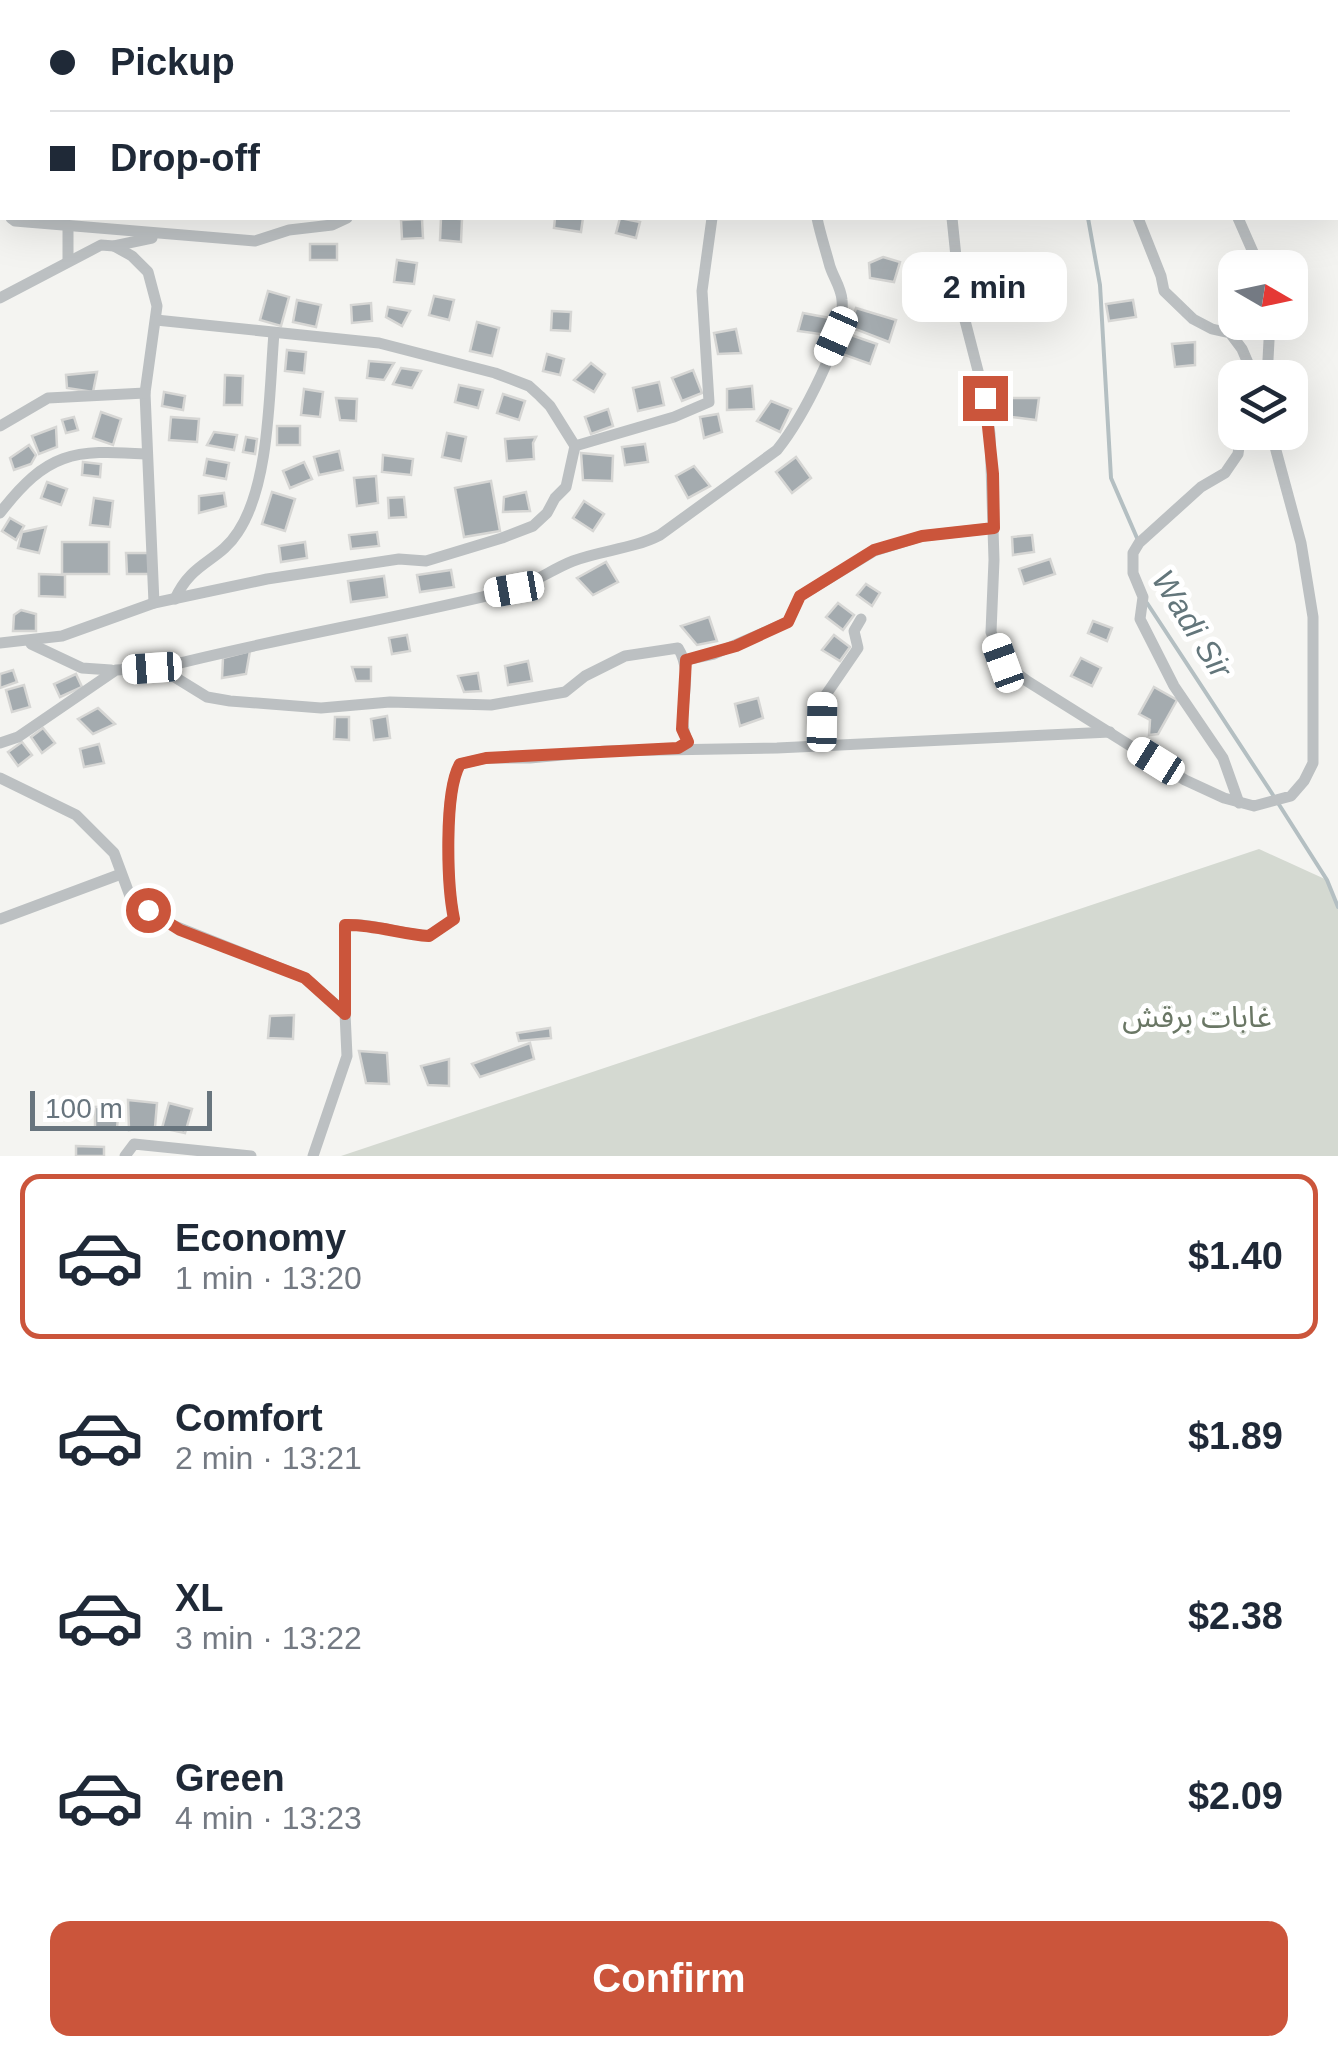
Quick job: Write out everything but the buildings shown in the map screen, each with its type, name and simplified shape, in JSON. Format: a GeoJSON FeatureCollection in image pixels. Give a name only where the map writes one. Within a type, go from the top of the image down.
{"type":"FeatureCollection","features":[{"type":"Feature","properties":{"kind":"street"},"geometry":{"type":"LineString","coordinates":[[14,220],[256,240],[290,224],[332,225],[343,220]]}},
{"type":"Feature","properties":{"kind":"street"},"geometry":{"type":"LineString","coordinates":[[575,446],[674,417],[709,402],[702,291],[712,220]]}},
{"type":"Feature","properties":{"kind":"street"},"geometry":{"type":"LineString","coordinates":[[23,642],[43,647],[82,668],[160,668],[251,645],[438,609],[514,589],[572,562],[645,543],[777,450],[822,375],[840,323],[842,302],[818,220]]}},
{"type":"Feature","properties":{"kind":"street"},"geometry":{"type":"LineString","coordinates":[[952,220],[961,305],[985,398],[990,434],[994,528],[992,632],[1003,663],[1026,682],[1186,780],[1254,806],[1284,798],[1304,781],[1313,763],[1312,617],[1302,543],[1276,450]]}},
{"type":"Feature","properties":{"kind":"street"},"geometry":{"type":"LineString","coordinates":[[1139,220],[1164,291],[1193,319],[1230,333],[1247,360]]}},
{"type":"Feature","properties":{"kind":"street"},"geometry":{"type":"LineString","coordinates":[[1239,220],[1252,250]]}},
{"type":"Feature","properties":{"kind":"street"},"geometry":{"type":"LineString","coordinates":[[68,226],[68,260]]}},
{"type":"Feature","properties":{"kind":"street"},"geometry":{"type":"LineString","coordinates":[[0,298],[101,245],[178,234]]}},
{"type":"Feature","properties":{"kind":"street"},"geometry":{"type":"LineString","coordinates":[[114,246],[148,272],[157,306],[145,393],[154,603]]}},
{"type":"Feature","properties":{"kind":"street"},"geometry":{"type":"LineString","coordinates":[[0,643],[62,636],[154,603],[266,579],[399,559],[426,561],[533,526],[566,487],[575,446],[550,406],[529,386],[495,373],[379,343],[156,320]]}},
{"type":"Feature","properties":{"kind":"street"},"geometry":{"type":"LineString","coordinates":[[175,599],[191,572],[230,544],[252,506],[260,476],[274,334]]}},
{"type":"Feature","properties":{"kind":"street"},"geometry":{"type":"LineString","coordinates":[[0,426],[48,398],[145,393]]}},
{"type":"Feature","properties":{"kind":"street"},"geometry":{"type":"LineString","coordinates":[[1238,803],[1223,758],[1174,686],[1140,619],[1143,597],[1133,573],[1133,553],[1138,542],[1225,473],[1239,450]]}},
{"type":"Feature","properties":{"kind":"street"},"geometry":{"type":"LineString","coordinates":[[0,513],[26,481],[70,454],[146,454]]}},
{"type":"Feature","properties":{"kind":"street"},"geometry":{"type":"LineString","coordinates":[[686,660],[729,649],[788,622],[800,596],[874,550],[922,536],[994,528]]}},
{"type":"Feature","properties":{"kind":"street"},"geometry":{"type":"LineString","coordinates":[[822,745],[823,699],[858,648],[854,632],[861,619]]}},
{"type":"Feature","properties":{"kind":"street"},"geometry":{"type":"LineString","coordinates":[[160,668],[207,697],[230,701],[304,708],[405,702],[491,705],[565,692],[585,676],[625,656],[678,648],[686,660],[682,729],[688,742],[678,748]]}},
{"type":"Feature","properties":{"kind":"street"},"geometry":{"type":"LineString","coordinates":[[0,742],[18,737],[116,670]]}},
{"type":"Feature","properties":{"kind":"street"},"geometry":{"type":"LineString","coordinates":[[314,1156],[347,1056],[345,925],[364,924],[429,936],[454,919],[450,896],[450,812],[452,778],[460,764],[486,758],[678,748],[1110,732]]}},
{"type":"Feature","properties":{"kind":"street"},"geometry":{"type":"LineString","coordinates":[[0,778],[76,815],[114,852],[130,896],[166,922],[305,978],[345,1014]]}},
{"type":"Feature","properties":{"kind":"street"},"geometry":{"type":"LineString","coordinates":[[0,920],[121,874]]}},
{"type":"Feature","properties":{"kind":"street"},"geometry":{"type":"LineString","coordinates":[[124,1156],[134,1144],[251,1156]]}},
{"type":"Feature","properties":{"kind":"green space","name":"غابات برقش"},"geometry":{"type":"Polygon","coordinates":[[[1259,849],[1327,880],[1338,907],[1338,1156],[341,1156],[1259,849]]]}},
{"type":"Feature","properties":{"kind":"waterway","name":"Wadi Sir"},"geometry":{"type":"LineString","coordinates":[[1088,220],[1100,285],[1111,478],[1137,538]]}},
{"type":"Feature","properties":{"kind":"waterway","name":"Wadi Sir"},"geometry":{"type":"LineString","coordinates":[[1147,603],[1273,795]]}},
{"type":"Feature","properties":{"kind":"waterway","name":"Wadi Sir"},"geometry":{"type":"LineString","coordinates":[[1278,803],[1327,880],[1338,907]]}},
{"type":"Feature","properties":{"kind":"route"},"geometry":{"type":"LineString","coordinates":[[148,910],[180,930],[305,978],[345,1014],[345,925],[364,924],[429,936],[454,919],[450,896],[450,812],[452,778],[460,764],[486,758],[678,748],[688,742],[682,729],[686,660],[758,638],[788,622],[800,596],[874,550],[922,536],[994,528],[985,398]]}}]}
